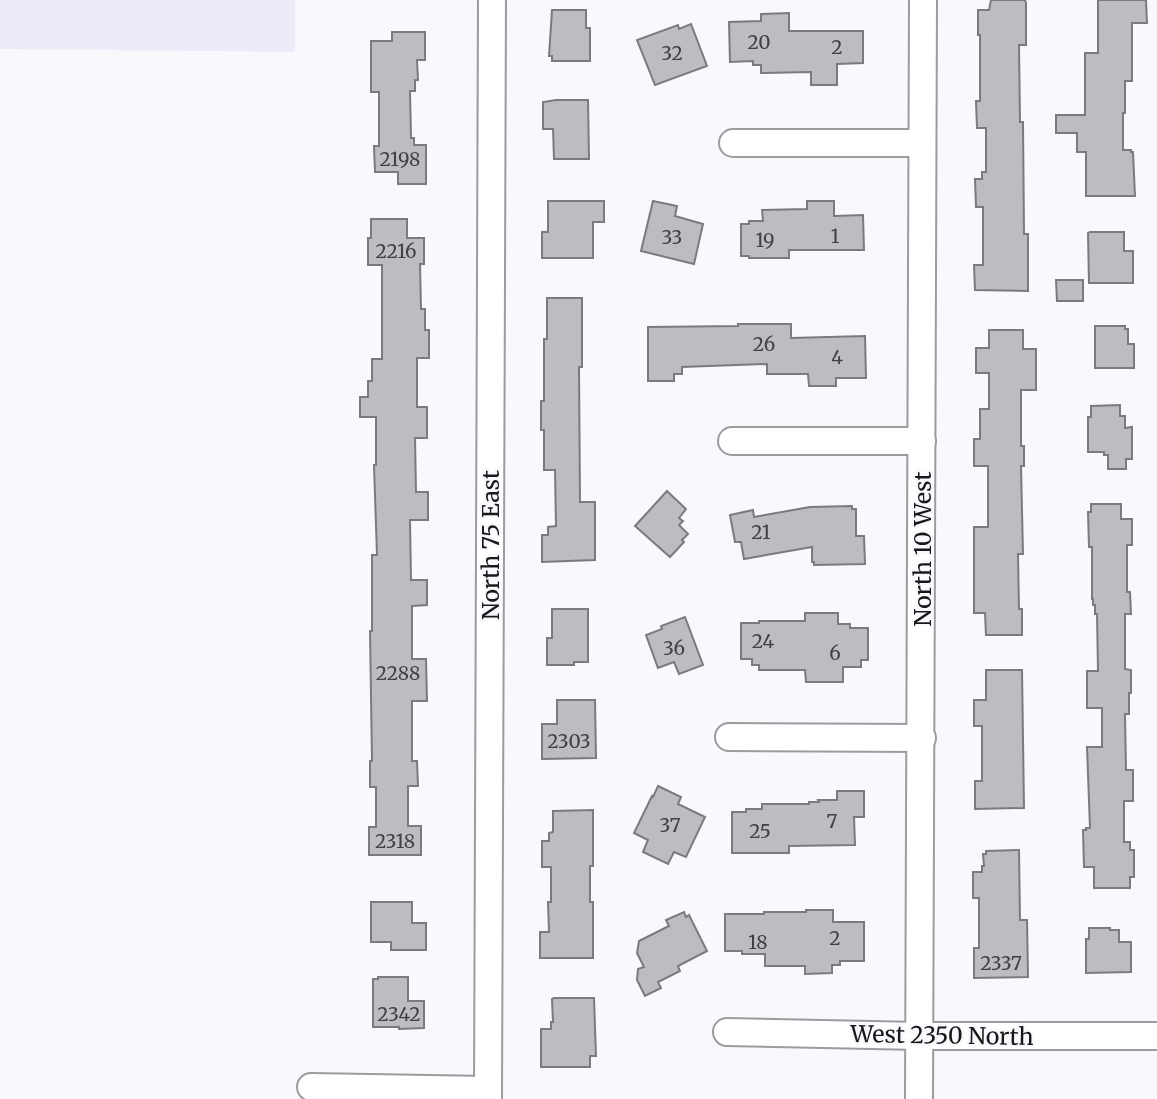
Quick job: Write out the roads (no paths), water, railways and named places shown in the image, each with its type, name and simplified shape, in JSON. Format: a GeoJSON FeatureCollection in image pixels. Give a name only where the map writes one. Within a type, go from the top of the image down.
{"type":"FeatureCollection","features":[{"type":"Feature","properties":{"kind":"street","name":"North 75 East"},"geometry":{"type":"LineString","coordinates":[[488,1094],[492,0]]}},
{"type":"Feature","properties":{"kind":"street","name":"North 10 West"},"geometry":{"type":"LineString","coordinates":[[919,1099],[923,0]]}},
{"type":"Feature","properties":{"kind":"street"},"geometry":{"type":"LineString","coordinates":[[733,143],[922,143]]}},
{"type":"Feature","properties":{"kind":"street"},"geometry":{"type":"LineString","coordinates":[[732,441],[922,441]]}},
{"type":"Feature","properties":{"kind":"street"},"geometry":{"type":"LineString","coordinates":[[729,737],[922,738]]}},
{"type":"Feature","properties":{"kind":"street","name":"West 2350 North"},"geometry":{"type":"LineString","coordinates":[[727,1032],[920,1036],[1157,1036]]}},
{"type":"Feature","properties":{"kind":"street"},"geometry":{"type":"LineString","coordinates":[[311,1087],[488,1094]]}}]}
